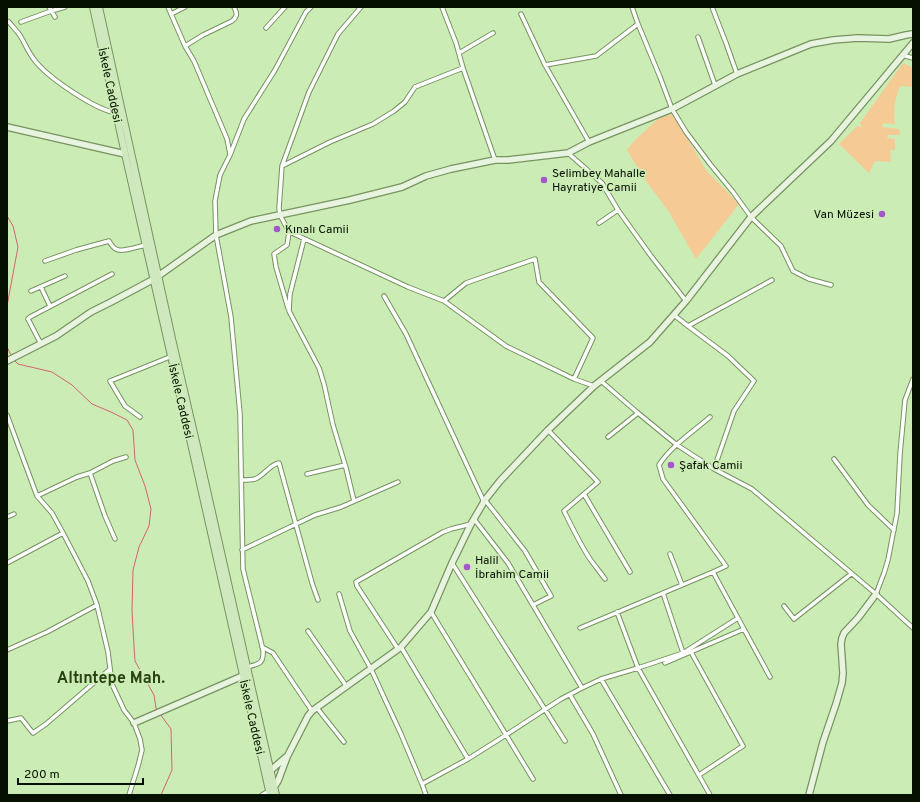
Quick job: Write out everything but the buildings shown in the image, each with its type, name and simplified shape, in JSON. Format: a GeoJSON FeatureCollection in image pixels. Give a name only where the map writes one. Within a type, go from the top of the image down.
{"type":"FeatureCollection","features":[{"type":"Feature","properties":{"kind":"main road","name":"İskele Caddesi"},"geometry":{"type":"LineString","coordinates":[[93,7],[146,245],[156,278],[192,448],[246,672],[271,791]]}},
{"type":"Feature","properties":{"kind":"main road"},"geometry":{"type":"LineString","coordinates":[[99,7],[156,278]]}},
{"type":"Feature","properties":{"kind":"main road"},"geometry":{"type":"LineString","coordinates":[[173,355],[270,771],[271,791],[276,795]]}},
{"type":"Feature","properties":{"kind":"street"},"geometry":{"type":"LineString","coordinates":[[21,22],[50,9],[65,7]]}},
{"type":"Feature","properties":{"kind":"street"},"geometry":{"type":"LineString","coordinates":[[168,7],[185,46],[194,61],[227,139],[230,155]]}},
{"type":"Feature","properties":{"kind":"street"},"geometry":{"type":"LineString","coordinates":[[171,14],[185,7]]}},
{"type":"Feature","properties":{"kind":"street"},"geometry":{"type":"LineString","coordinates":[[185,46],[203,35],[232,22],[236,18],[234,7]]}},
{"type":"Feature","properties":{"kind":"street"},"geometry":{"type":"LineString","coordinates":[[266,28],[285,7]]}},
{"type":"Feature","properties":{"kind":"street"},"geometry":{"type":"LineString","coordinates":[[303,7],[306,12]]}},
{"type":"Feature","properties":{"kind":"street"},"geometry":{"type":"LineString","coordinates":[[134,724],[246,672],[260,664],[262,661],[262,647],[243,569],[240,414],[231,317],[216,235],[215,201],[220,175],[230,155],[244,119],[274,70],[306,12],[311,7]]}},
{"type":"Feature","properties":{"kind":"street"},"geometry":{"type":"LineString","coordinates":[[354,501],[333,425],[324,384],[318,368],[288,311],[274,254],[287,245],[289,232],[280,215],[279,208],[282,166],[309,92],[338,34],[361,7]]}},
{"type":"Feature","properties":{"kind":"street"},"geometry":{"type":"LineString","coordinates":[[442,7],[495,160]]}},
{"type":"Feature","properties":{"kind":"street"},"geometry":{"type":"LineString","coordinates":[[632,7],[672,109],[686,132],[751,217],[781,246],[793,271],[809,279],[830,285]]}},
{"type":"Feature","properties":{"kind":"street"},"geometry":{"type":"LineString","coordinates":[[712,7],[737,74]]}},
{"type":"Feature","properties":{"kind":"street"},"geometry":{"type":"LineString","coordinates":[[50,9],[55,17]]}},
{"type":"Feature","properties":{"kind":"street"},"geometry":{"type":"LineString","coordinates":[[521,14],[545,65],[589,142]]}},
{"type":"Feature","properties":{"kind":"street"},"geometry":{"type":"LineString","coordinates":[[7,21],[19,33],[33,58],[43,70],[83,99],[116,113]]}},
{"type":"Feature","properties":{"kind":"street"},"geometry":{"type":"LineString","coordinates":[[545,65],[596,56],[638,24]]}},
{"type":"Feature","properties":{"kind":"street"},"geometry":{"type":"LineString","coordinates":[[459,53],[493,33]]}},
{"type":"Feature","properties":{"kind":"street"},"geometry":{"type":"LineString","coordinates":[[7,361],[56,336],[91,312],[156,278],[216,235],[251,221],[350,200],[402,187],[426,176],[451,169],[495,160],[508,160],[568,153],[589,142],[672,109],[737,74],[811,44],[822,41],[858,38],[889,39],[913,35]]}},
{"type":"Feature","properties":{"kind":"street"},"geometry":{"type":"LineString","coordinates":[[698,37],[715,85]]}},
{"type":"Feature","properties":{"kind":"street"},"geometry":{"type":"LineString","coordinates":[[262,795],[271,791],[278,781],[286,757],[308,716],[314,710],[399,648],[431,612],[452,563],[472,522],[500,481],[548,430],[594,386],[650,342],[686,301],[751,217],[831,142],[913,43]]}},
{"type":"Feature","properties":{"kind":"street"},"geometry":{"type":"LineString","coordinates":[[902,55],[913,58]]}},
{"type":"Feature","properties":{"kind":"street"},"geometry":{"type":"LineString","coordinates":[[282,166],[330,142],[373,124],[405,102],[415,87],[463,68]]}},
{"type":"Feature","properties":{"kind":"street"},"geometry":{"type":"LineString","coordinates":[[7,127],[125,154]]}},
{"type":"Feature","properties":{"kind":"street"},"geometry":{"type":"LineString","coordinates":[[568,153],[602,183],[618,210],[686,301]]}},
{"type":"Feature","properties":{"kind":"street"},"geometry":{"type":"LineString","coordinates":[[599,223],[618,210]]}},
{"type":"Feature","properties":{"kind":"street"},"geometry":{"type":"LineString","coordinates":[[289,232],[408,287],[444,301],[506,346],[594,386]]}},
{"type":"Feature","properties":{"kind":"street"},"geometry":{"type":"LineString","coordinates":[[288,311],[290,294],[304,239]]}},
{"type":"Feature","properties":{"kind":"street"},"geometry":{"type":"LineString","coordinates":[[45,261],[76,250],[109,241],[118,251],[146,245]]}},
{"type":"Feature","properties":{"kind":"street"},"geometry":{"type":"LineString","coordinates":[[444,301],[466,283],[535,259],[539,282],[592,338],[574,378]]}},
{"type":"Feature","properties":{"kind":"street"},"geometry":{"type":"LineString","coordinates":[[41,344],[28,319],[30,317],[112,274]]}},
{"type":"Feature","properties":{"kind":"street"},"geometry":{"type":"LineString","coordinates":[[32,291],[65,276]]}},
{"type":"Feature","properties":{"kind":"street"},"geometry":{"type":"LineString","coordinates":[[688,326],[772,280]]}},
{"type":"Feature","properties":{"kind":"street"},"geometry":{"type":"LineString","coordinates":[[41,287],[50,306]]}},
{"type":"Feature","properties":{"kind":"street"},"geometry":{"type":"LineString","coordinates":[[384,296],[406,334],[485,501],[525,551],[551,596],[533,605]]}},
{"type":"Feature","properties":{"kind":"street"},"geometry":{"type":"LineString","coordinates":[[674,315],[728,356],[754,381],[734,411],[714,469]]}},
{"type":"Feature","properties":{"kind":"street"},"geometry":{"type":"LineString","coordinates":[[140,417],[125,406],[110,380],[136,371],[173,355]]}},
{"type":"Feature","properties":{"kind":"street"},"geometry":{"type":"LineString","coordinates":[[808,795],[842,683],[842,638],[876,594],[884,573],[897,513],[905,400],[913,379]]}},
{"type":"Feature","properties":{"kind":"street"},"geometry":{"type":"LineString","coordinates":[[601,381],[677,445],[714,469],[752,489],[876,594],[913,628]]}},
{"type":"Feature","properties":{"kind":"street"},"geometry":{"type":"LineString","coordinates":[[608,437],[638,413]]}},
{"type":"Feature","properties":{"kind":"street"},"geometry":{"type":"LineString","coordinates":[[7,415],[37,496],[52,513],[88,581],[97,605],[108,652],[112,684],[124,710],[134,724],[140,739],[142,750],[129,795]]}},
{"type":"Feature","properties":{"kind":"street"},"geometry":{"type":"LineString","coordinates":[[580,628],[726,566],[663,479],[659,465],[677,445],[710,417]]}},
{"type":"Feature","properties":{"kind":"street"},"geometry":{"type":"LineString","coordinates":[[548,430],[598,482],[564,511],[582,546],[605,579]]}},
{"type":"Feature","properties":{"kind":"street"},"geometry":{"type":"LineString","coordinates":[[37,496],[126,456]]}},
{"type":"Feature","properties":{"kind":"street"},"geometry":{"type":"LineString","coordinates":[[834,459],[868,505],[894,530]]}},
{"type":"Feature","properties":{"kind":"street"},"geometry":{"type":"LineString","coordinates":[[242,480],[254,479],[276,463],[280,463],[312,583],[318,600]]}},
{"type":"Feature","properties":{"kind":"street"},"geometry":{"type":"LineString","coordinates":[[307,474],[345,465]]}},
{"type":"Feature","properties":{"kind":"street"},"geometry":{"type":"LineString","coordinates":[[90,473],[105,516],[115,539]]}},
{"type":"Feature","properties":{"kind":"street"},"geometry":{"type":"LineString","coordinates":[[242,550],[296,523],[354,501],[398,482]]}},
{"type":"Feature","properties":{"kind":"street"},"geometry":{"type":"LineString","coordinates":[[584,494],[630,572]]}},
{"type":"Feature","properties":{"kind":"street"},"geometry":{"type":"LineString","coordinates":[[7,517],[14,514]]}},
{"type":"Feature","properties":{"kind":"street"},"geometry":{"type":"LineString","coordinates":[[472,522],[508,563],[582,688]]}},
{"type":"Feature","properties":{"kind":"street"},"geometry":{"type":"LineString","coordinates":[[468,759],[399,648],[357,586],[356,582],[443,532],[472,522]]}},
{"type":"Feature","properties":{"kind":"street"},"geometry":{"type":"LineString","coordinates":[[7,563],[63,533]]}},
{"type":"Feature","properties":{"kind":"street"},"geometry":{"type":"LineString","coordinates":[[670,554],[682,585]]}},
{"type":"Feature","properties":{"kind":"street"},"geometry":{"type":"LineString","coordinates":[[452,563],[565,741]]}},
{"type":"Feature","properties":{"kind":"street"},"geometry":{"type":"LineString","coordinates":[[712,572],[770,677]]}},
{"type":"Feature","properties":{"kind":"street"},"geometry":{"type":"LineString","coordinates":[[784,606],[794,619],[851,574]]}},
{"type":"Feature","properties":{"kind":"street"},"geometry":{"type":"LineString","coordinates":[[663,593],[683,652]]}},
{"type":"Feature","properties":{"kind":"street"},"geometry":{"type":"LineString","coordinates":[[339,594],[350,631],[371,669],[401,734],[426,795]]}},
{"type":"Feature","properties":{"kind":"street"},"geometry":{"type":"LineString","coordinates":[[7,650],[47,632],[97,605]]}},
{"type":"Feature","properties":{"kind":"street"},"geometry":{"type":"LineString","coordinates":[[431,612],[533,779]]}},
{"type":"Feature","properties":{"kind":"street"},"geometry":{"type":"LineString","coordinates":[[617,612],[638,668],[710,795]]}},
{"type":"Feature","properties":{"kind":"street"},"geometry":{"type":"LineString","coordinates":[[422,784],[468,759],[570,694],[601,679],[683,652],[738,618]]}},
{"type":"Feature","properties":{"kind":"street"},"geometry":{"type":"LineString","coordinates":[[665,663],[744,629]]}},
{"type":"Feature","properties":{"kind":"street"},"geometry":{"type":"LineString","coordinates":[[308,631],[347,687]]}},
{"type":"Feature","properties":{"kind":"street"},"geometry":{"type":"LineString","coordinates":[[262,647],[273,653],[314,710],[344,742]]}},
{"type":"Feature","properties":{"kind":"street"},"geometry":{"type":"LineString","coordinates":[[691,652],[742,746],[699,775]]}},
{"type":"Feature","properties":{"kind":"street"},"geometry":{"type":"LineString","coordinates":[[7,721],[21,718],[33,733],[46,724],[110,669]]}},
{"type":"Feature","properties":{"kind":"street"},"geometry":{"type":"LineString","coordinates":[[601,679],[670,795]]}},
{"type":"Feature","properties":{"kind":"street"},"geometry":{"type":"LineString","coordinates":[[570,694],[593,734],[621,795]]}},
{"type":"Feature","properties":{"kind":"street"},"geometry":{"type":"LineString","coordinates":[[270,771],[286,757]]}},
{"type":"Feature","properties":{"kind":"shaded area"},"geometry":{"type":"Polygon","coordinates":[[[903,63],[913,68],[913,87],[900,86],[895,105],[895,124],[883,123],[882,127],[899,129],[900,135],[888,135],[887,138],[895,139],[895,150],[890,150],[891,162],[875,161],[869,173],[839,144],[857,126],[862,127],[860,123],[903,63]]]}},
{"type":"Feature","properties":{"kind":"shaded area"},"geometry":{"type":"Polygon","coordinates":[[[673,114],[706,170],[739,204],[696,259],[669,212],[643,177],[627,150],[635,140],[659,118],[673,114]]]}},
{"type":"Feature","properties":{"kind":"waterway"},"geometry":{"type":"LineString","coordinates":[[7,216],[13,226],[18,247],[7,306]]}},
{"type":"Feature","properties":{"kind":"waterway"},"geometry":{"type":"LineString","coordinates":[[7,347],[11,355]]}},
{"type":"Feature","properties":{"kind":"waterway"},"geometry":{"type":"LineString","coordinates":[[14,360],[18,364],[52,372],[72,385],[92,404],[127,420],[133,430],[135,460],[145,486],[151,509],[149,526],[139,547],[133,570],[132,611],[135,661],[154,695],[157,710]]}},
{"type":"Feature","properties":{"kind":"waterway"},"geometry":{"type":"LineString","coordinates":[[160,714],[171,729],[172,770],[161,795]]}},
{"type":"Feature","properties":{"kind":"place","name":"Selimbey Mahalle Hayratiye Camii"},"geometry":{"type":"Point","coordinates":[544,180]}},
{"type":"Feature","properties":{"kind":"place","name":"Van Müzesi"},"geometry":{"type":"Point","coordinates":[882,214]}},
{"type":"Feature","properties":{"kind":"place","name":"Kınalı Camii"},"geometry":{"type":"Point","coordinates":[277,229]}},
{"type":"Feature","properties":{"kind":"place","name":"Şafak Camii"},"geometry":{"type":"Point","coordinates":[671,465]}},
{"type":"Feature","properties":{"kind":"place","name":"Halil İbrahim Camii"},"geometry":{"type":"Point","coordinates":[467,567]}},
{"type":"Feature","properties":{"kind":"district","name":"Altıntepe Mah."},"geometry":{"type":"Point","coordinates":[111,677]}}]}
